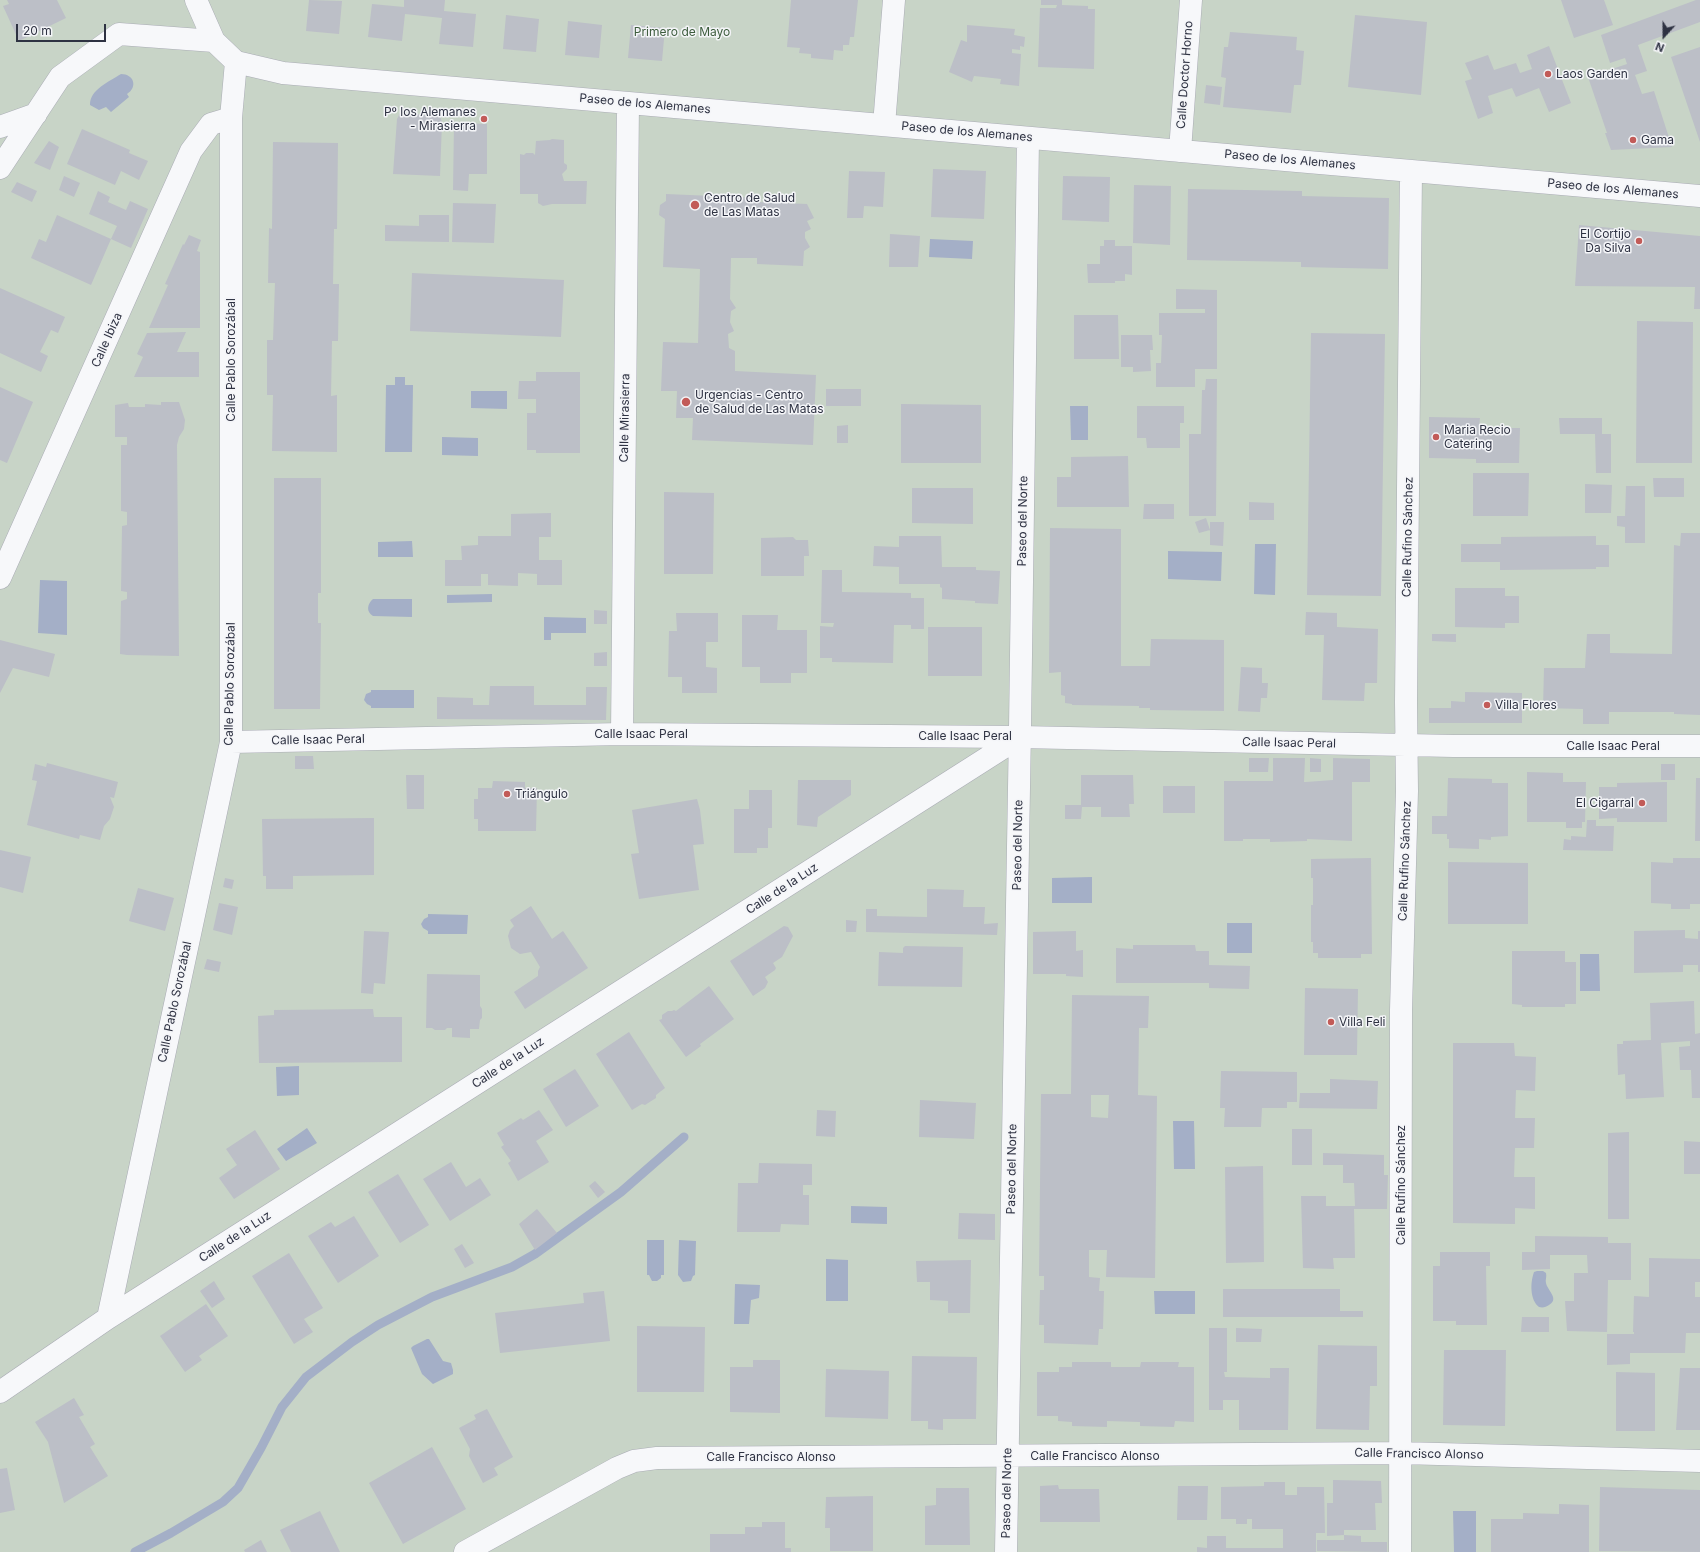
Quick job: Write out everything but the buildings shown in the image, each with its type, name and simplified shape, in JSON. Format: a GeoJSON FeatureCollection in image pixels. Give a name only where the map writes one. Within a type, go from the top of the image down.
{"type":"FeatureCollection","features":[{"type":"Feature","properties":{"kind":"street"},"geometry":{"type":"LineString","coordinates":[[196,0],[214,41],[236,62]]}},
{"type":"Feature","properties":{"kind":"street"},"geometry":{"type":"LineString","coordinates":[[884,125],[894,0]]}},
{"type":"Feature","properties":{"kind":"street","name":"Calle Doctor Horno"},"geometry":{"type":"LineString","coordinates":[[1180,151],[1191,0]]}},
{"type":"Feature","properties":{"kind":"street"},"geometry":{"type":"LineString","coordinates":[[0,168],[60,77],[120,34],[214,41]]}},
{"type":"Feature","properties":{"kind":"street","name":"Paseo de los Alemanes"},"geometry":{"type":"LineString","coordinates":[[236,62],[283,73],[1700,196]]}},
{"type":"Feature","properties":{"kind":"street","name":"Calle Pablo Sorozábal"},"geometry":{"type":"LineString","coordinates":[[108,1318],[231,742],[231,118],[236,62]]}},
{"type":"Feature","properties":{"kind":"street","name":"Calle Mirasierra"},"geometry":{"type":"LineString","coordinates":[[622,734],[628,103]]}},
{"type":"Feature","properties":{"kind":"street"},"geometry":{"type":"LineString","coordinates":[[0,127],[36,114]]}},
{"type":"Feature","properties":{"kind":"street","name":"Calle Ibiza"},"geometry":{"type":"LineString","coordinates":[[0,578],[191,151],[211,124],[231,118]]}},
{"type":"Feature","properties":{"kind":"street","name":"Paseo del Norte"},"geometry":{"type":"LineString","coordinates":[[1006,1552],[1020,737],[1028,138]]}},
{"type":"Feature","properties":{"kind":"street","name":"Calle Rufino Sánchez"},"geometry":{"type":"LineString","coordinates":[[1400,1552],[1401,1010],[1407,791],[1412,171]]}},
{"type":"Feature","properties":{"kind":"street","name":"Calle Isaac Peral"},"geometry":{"type":"LineString","coordinates":[[231,742],[622,734],[1020,737],[1407,745],[1700,746]]}},
{"type":"Feature","properties":{"kind":"street","name":"Calle de la Luz"},"geometry":{"type":"LineString","coordinates":[[0,1392],[108,1318],[1020,737]]}},
{"type":"Feature","properties":{"kind":"street","name":"Calle Francisco Alonso"},"geometry":{"type":"LineString","coordinates":[[465,1552],[617,1468],[634,1461],[657,1458],[1401,1453],[1700,1461]]}},
{"type":"Feature","properties":{"kind":"green space","name":"Primero de Mayo"},"geometry":{"type":"Polygon","coordinates":[[[0,0],[1700,0],[1700,1552],[0,1552],[0,0]]]}},
{"type":"Feature","properties":{"kind":"water"},"geometry":{"type":"Polygon","coordinates":[[[121,74],[132,78],[133,88],[127,94],[129,97],[111,112],[106,107],[99,110],[90,105],[96,90],[121,74]]]}},
{"type":"Feature","properties":{"kind":"water"},"geometry":{"type":"Polygon","coordinates":[[[930,239],[973,241],[972,259],[929,257],[930,239]]]}},
{"type":"Feature","properties":{"kind":"water"},"geometry":{"type":"Polygon","coordinates":[[[395,377],[405,377],[405,385],[413,385],[412,452],[385,452],[386,385],[395,385],[395,377]]]}},
{"type":"Feature","properties":{"kind":"water"},"geometry":{"type":"Polygon","coordinates":[[[471,391],[507,391],[507,409],[471,408],[471,391]]]}},
{"type":"Feature","properties":{"kind":"water"},"geometry":{"type":"Polygon","coordinates":[[[1070,406],[1088,406],[1088,440],[1071,440],[1070,406]]]}},
{"type":"Feature","properties":{"kind":"water"},"geometry":{"type":"Polygon","coordinates":[[[442,437],[478,438],[478,456],[442,455],[442,437]]]}},
{"type":"Feature","properties":{"kind":"water"},"geometry":{"type":"Polygon","coordinates":[[[412,541],[413,557],[378,557],[378,542],[412,541]]]}},
{"type":"Feature","properties":{"kind":"water"},"geometry":{"type":"Polygon","coordinates":[[[1255,544],[1276,544],[1275,595],[1254,594],[1255,544]]]}},
{"type":"Feature","properties":{"kind":"water"},"geometry":{"type":"Polygon","coordinates":[[[1168,551],[1222,552],[1221,581],[1168,579],[1168,551]]]}},
{"type":"Feature","properties":{"kind":"water"},"geometry":{"type":"Polygon","coordinates":[[[40,580],[67,581],[67,635],[38,633],[40,580]]]}},
{"type":"Feature","properties":{"kind":"water"},"geometry":{"type":"Polygon","coordinates":[[[492,594],[492,602],[447,603],[447,595],[492,594]]]}},
{"type":"Feature","properties":{"kind":"water"},"geometry":{"type":"Polygon","coordinates":[[[373,599],[412,599],[412,617],[373,616],[369,612],[368,608],[369,603],[373,599]]]}},
{"type":"Feature","properties":{"kind":"water"},"geometry":{"type":"Polygon","coordinates":[[[544,617],[586,618],[586,633],[551,633],[551,640],[544,640],[544,617]]]}},
{"type":"Feature","properties":{"kind":"water"},"geometry":{"type":"Polygon","coordinates":[[[371,690],[414,690],[414,708],[371,708],[371,706],[364,700],[366,694],[371,692],[371,690]]]}},
{"type":"Feature","properties":{"kind":"water"},"geometry":{"type":"Polygon","coordinates":[[[1092,877],[1092,903],[1052,903],[1052,878],[1092,877]]]}},
{"type":"Feature","properties":{"kind":"water"},"geometry":{"type":"Polygon","coordinates":[[[428,914],[468,915],[467,934],[428,934],[428,931],[423,928],[421,924],[424,919],[428,917],[428,914]]]}},
{"type":"Feature","properties":{"kind":"water"},"geometry":{"type":"Polygon","coordinates":[[[1227,923],[1252,923],[1252,953],[1227,953],[1227,923]]]}},
{"type":"Feature","properties":{"kind":"water"},"geometry":{"type":"Polygon","coordinates":[[[1580,954],[1599,954],[1600,991],[1580,991],[1580,954]]]}},
{"type":"Feature","properties":{"kind":"water"},"geometry":{"type":"Polygon","coordinates":[[[299,1066],[299,1095],[277,1096],[276,1067],[299,1066]]]}},
{"type":"Feature","properties":{"kind":"water"},"geometry":{"type":"Polygon","coordinates":[[[1173,1121],[1194,1121],[1195,1169],[1174,1169],[1173,1121]]]}},
{"type":"Feature","properties":{"kind":"water"},"geometry":{"type":"Polygon","coordinates":[[[307,1128],[317,1143],[286,1161],[277,1149],[307,1128]]]}},
{"type":"Feature","properties":{"kind":"water"},"geometry":{"type":"Polygon","coordinates":[[[851,1206],[887,1207],[887,1224],[851,1223],[851,1206]]]}},
{"type":"Feature","properties":{"kind":"water"},"geometry":{"type":"Polygon","coordinates":[[[647,1240],[664,1240],[664,1275],[661,1275],[661,1278],[657,1281],[652,1281],[649,1275],[647,1275],[647,1240]]]}},
{"type":"Feature","properties":{"kind":"water"},"geometry":{"type":"Polygon","coordinates":[[[679,1240],[696,1241],[695,1275],[691,1281],[683,1282],[678,1275],[679,1240]]]}},
{"type":"Feature","properties":{"kind":"water"},"geometry":{"type":"Polygon","coordinates":[[[826,1259],[848,1260],[848,1301],[826,1301],[826,1259]]]}},
{"type":"Feature","properties":{"kind":"water"},"geometry":{"type":"Polygon","coordinates":[[[1543,1271],[1546,1273],[1546,1283],[1553,1297],[1552,1303],[1548,1306],[1539,1307],[1532,1296],[1531,1286],[1533,1276],[1534,1272],[1543,1271]]]}},
{"type":"Feature","properties":{"kind":"water"},"geometry":{"type":"Polygon","coordinates":[[[735,1284],[760,1285],[759,1298],[751,1300],[749,1324],[734,1324],[735,1284]]]}},
{"type":"Feature","properties":{"kind":"water"},"geometry":{"type":"Polygon","coordinates":[[[1154,1291],[1195,1291],[1195,1314],[1155,1314],[1154,1291]]]}},
{"type":"Feature","properties":{"kind":"water"},"geometry":{"type":"Polygon","coordinates":[[[429,1339],[443,1361],[451,1363],[453,1370],[453,1374],[433,1384],[422,1374],[411,1348],[429,1339]]]}},
{"type":"Feature","properties":{"kind":"water"},"geometry":{"type":"Polygon","coordinates":[[[1453,1511],[1476,1511],[1476,1552],[1454,1552],[1453,1511]]]}},
{"type":"Feature","properties":{"kind":"waterway"},"geometry":{"type":"LineString","coordinates":[[135,1552],[171,1533],[223,1502],[238,1488],[282,1407],[306,1377],[352,1342],[378,1325],[432,1297],[512,1267],[535,1254],[621,1192],[684,1137]]}},
{"type":"Feature","properties":{"kind":"place","name":"Laos Garden"},"geometry":{"type":"Point","coordinates":[1548,74]}},
{"type":"Feature","properties":{"kind":"place","name":"Pº los Alemanes - Mirasierra"},"geometry":{"type":"Point","coordinates":[484,119]}},
{"type":"Feature","properties":{"kind":"place","name":"Gama"},"geometry":{"type":"Point","coordinates":[1633,140]}},
{"type":"Feature","properties":{"kind":"place","name":"Centro de Salud de Las Matas"},"geometry":{"type":"Point","coordinates":[695,205]}},
{"type":"Feature","properties":{"kind":"place","name":"El Cortijo Da Silva"},"geometry":{"type":"Point","coordinates":[1639,241]}},
{"type":"Feature","properties":{"kind":"place","name":"Urgencias - Centro de Salud de Las Matas"},"geometry":{"type":"Point","coordinates":[686,402]}},
{"type":"Feature","properties":{"kind":"place","name":"Maria Recio Catering"},"geometry":{"type":"Point","coordinates":[1436,437]}},
{"type":"Feature","properties":{"kind":"place","name":"Villa Flores"},"geometry":{"type":"Point","coordinates":[1487,705]}},
{"type":"Feature","properties":{"kind":"place","name":"Triángulo"},"geometry":{"type":"Point","coordinates":[507,794]}},
{"type":"Feature","properties":{"kind":"place","name":"El Cigarral"},"geometry":{"type":"Point","coordinates":[1642,803]}},
{"type":"Feature","properties":{"kind":"place","name":"Villa Feli"},"geometry":{"type":"Point","coordinates":[1331,1022]}}]}
